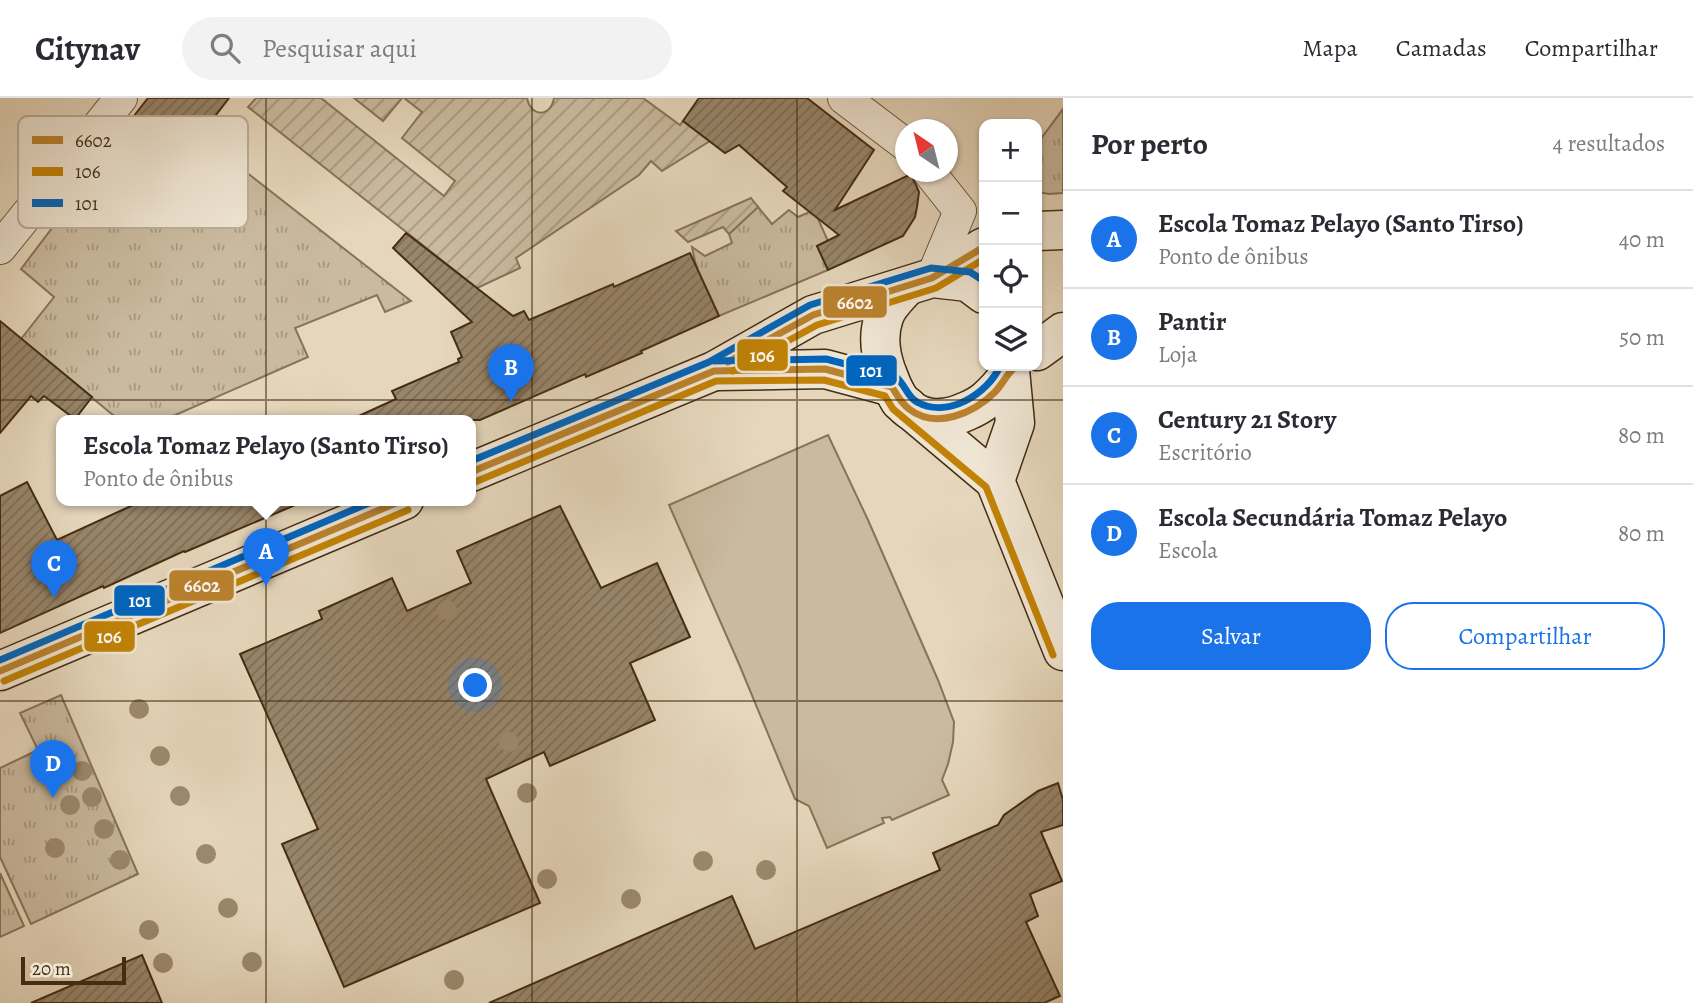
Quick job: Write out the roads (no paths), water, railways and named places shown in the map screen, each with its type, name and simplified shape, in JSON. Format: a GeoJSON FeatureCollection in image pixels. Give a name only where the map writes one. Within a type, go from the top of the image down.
{"type":"FeatureCollection","features":[{"type":"Feature","properties":{"kind":"street"},"geometry":{"type":"LineString","coordinates":[[106,116],[121,98]]}},
{"type":"Feature","properties":{"kind":"street"},"geometry":{"type":"LineString","coordinates":[[844,98],[895,137]]}},
{"type":"Feature","properties":{"kind":"street"},"geometry":{"type":"LineString","coordinates":[[937,182],[960,211],[919,282],[884,314],[880,340],[883,363],[903,400],[995,481],[1063,651]]}},
{"type":"Feature","properties":{"kind":"street"},"geometry":{"type":"LineString","coordinates":[[0,248],[18,226]]}},
{"type":"Feature","properties":{"kind":"street"},"geometry":{"type":"LineString","coordinates":[[1042,231],[1063,230]]}},
{"type":"Feature","properties":{"kind":"street"},"geometry":{"type":"LineString","coordinates":[[476,470],[713,371],[813,315],[919,282],[979,250]]}},
{"type":"Feature","properties":{"kind":"street"},"geometry":{"type":"LineString","coordinates":[[919,282],[968,282],[979,290]]}},
{"type":"Feature","properties":{"kind":"street"},"geometry":{"type":"LineString","coordinates":[[1042,347],[1063,332]]}},
{"type":"Feature","properties":{"kind":"street"},"geometry":{"type":"LineString","coordinates":[[713,371],[825,369],[903,400],[936,419],[956,416],[981,404],[998,390],[1013,371]]}},
{"type":"Feature","properties":{"kind":"street"},"geometry":{"type":"LineString","coordinates":[[995,481],[1015,423],[1018,371]]}},
{"type":"Feature","properties":{"kind":"street"},"geometry":{"type":"LineString","coordinates":[[0,671],[390,506]]}},
{"type":"Feature","properties":{"kind":"place","name":"Pantir"},"geometry":{"type":"Point","coordinates":[511,402]}},
{"type":"Feature","properties":{"kind":"place","name":"Escola Tomaz Pelayo (Santo Tirso)"},"geometry":{"type":"Point","coordinates":[266,586]}},
{"type":"Feature","properties":{"kind":"place","name":"Century 21 Story"},"geometry":{"type":"Point","coordinates":[54,598]}},
{"type":"Feature","properties":{"kind":"place","name":"Escola Secundária Tomaz Pelayo"},"geometry":{"type":"Point","coordinates":[53,798]}}]}
